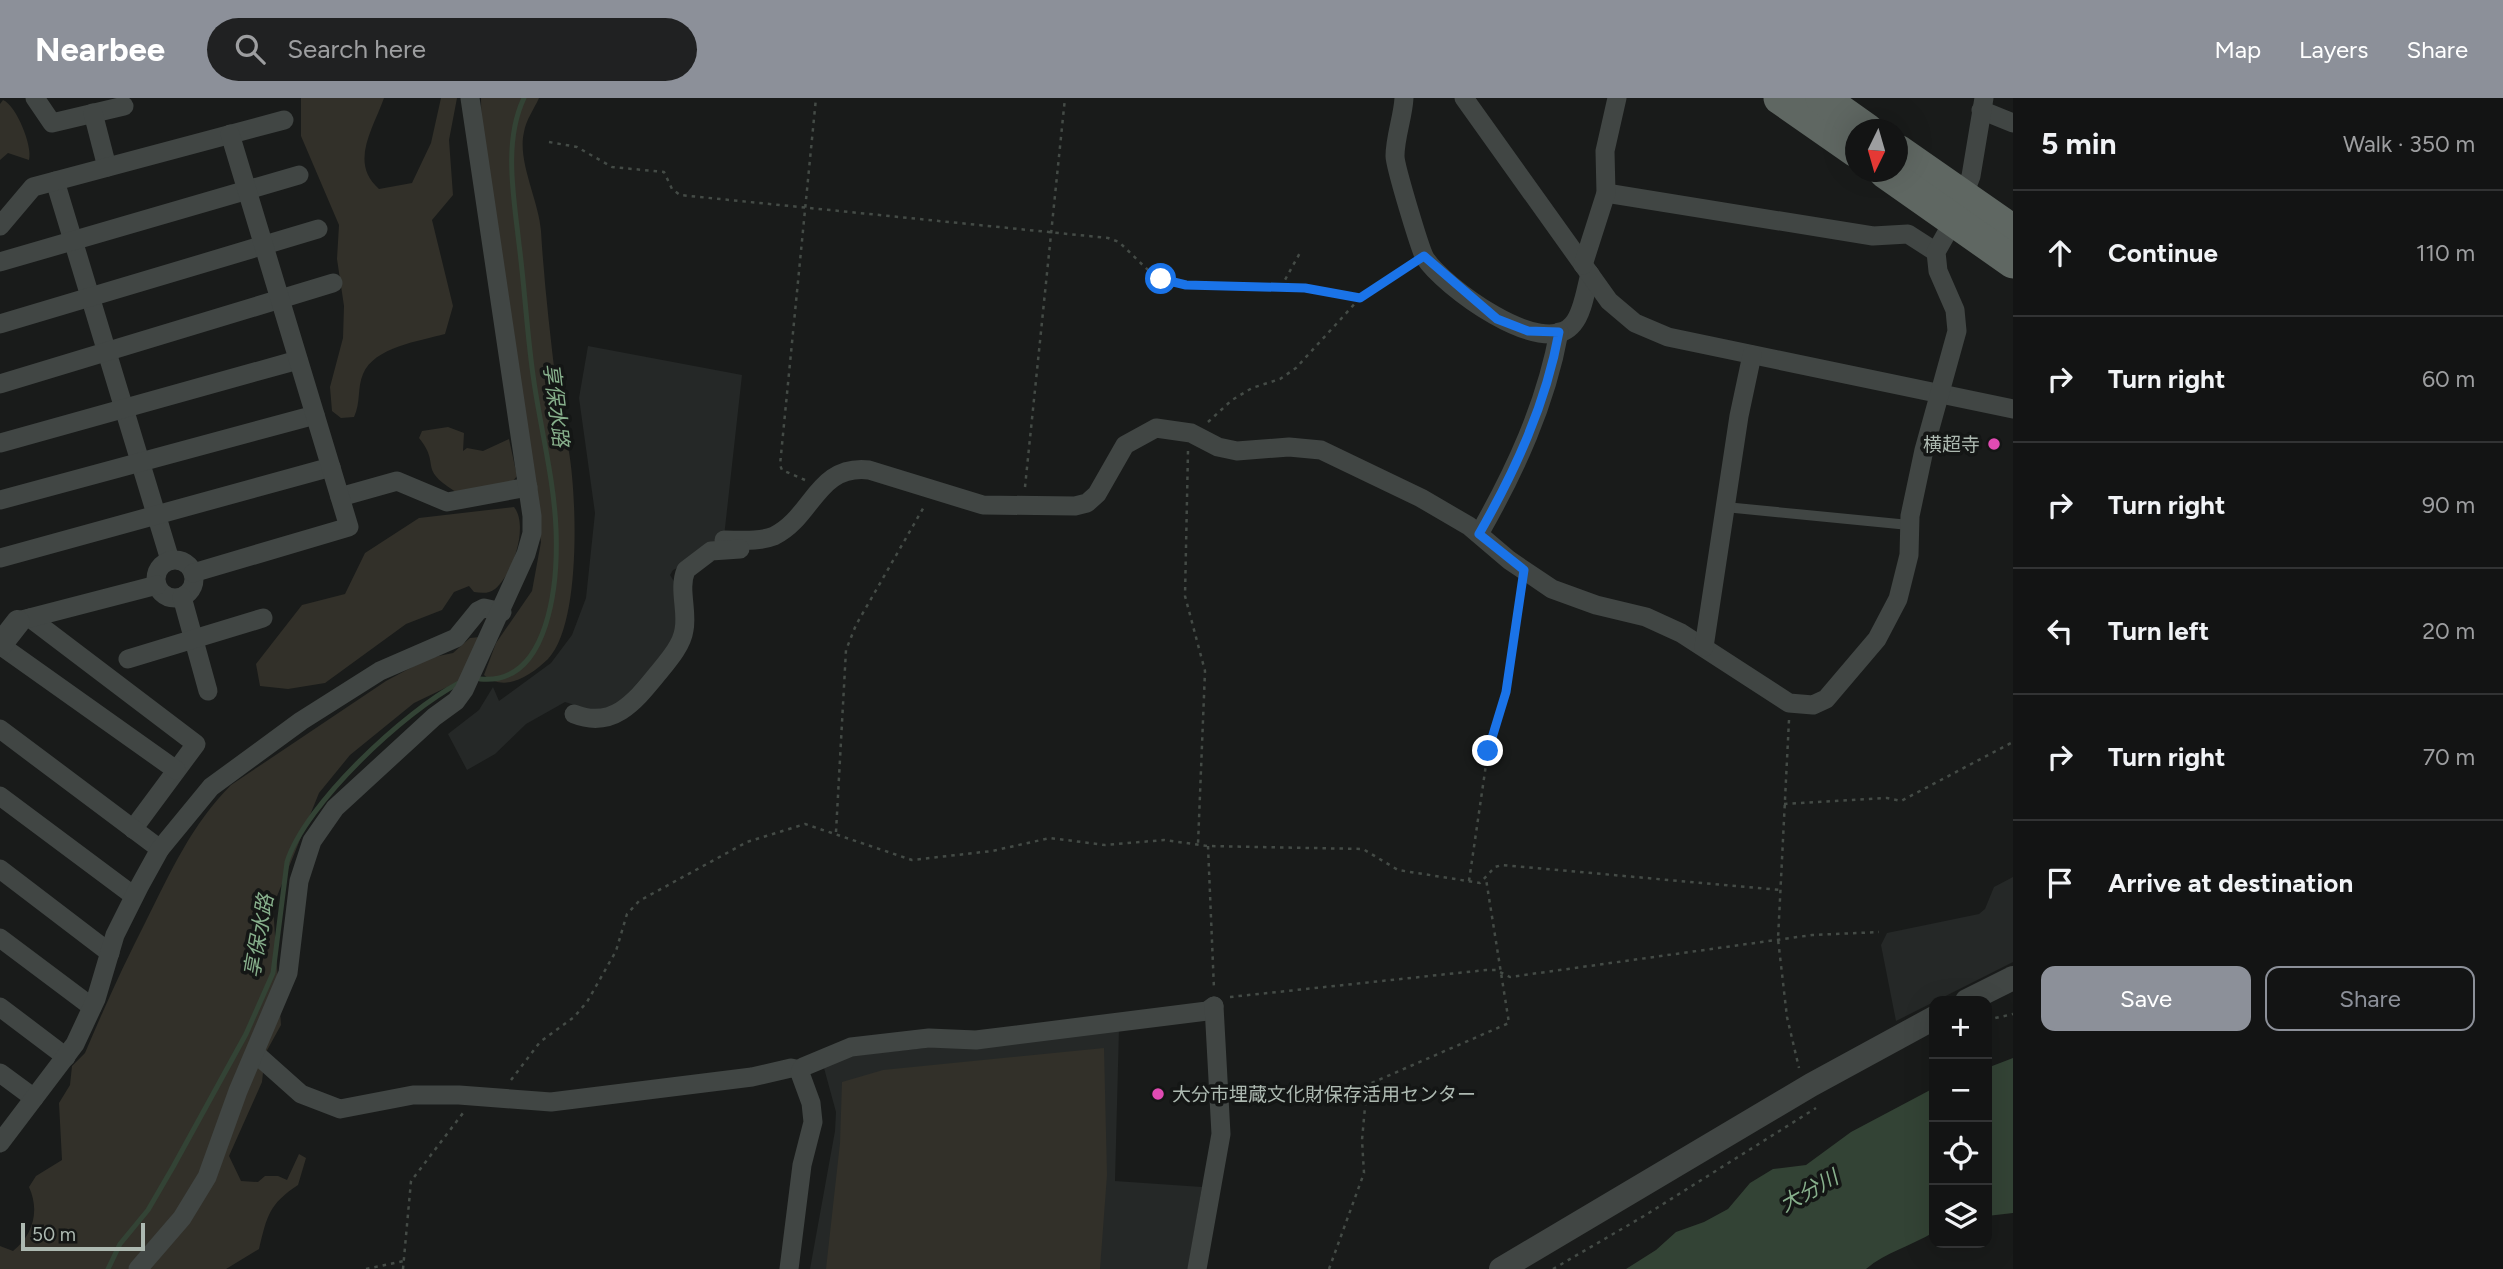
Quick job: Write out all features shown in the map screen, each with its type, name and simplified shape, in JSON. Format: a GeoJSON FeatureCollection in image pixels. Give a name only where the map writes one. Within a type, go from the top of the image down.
{"type":"FeatureCollection","features":[{"type":"Feature","properties":{"kind":"highway"},"geometry":{"type":"LineString","coordinates":[[1780,98],[1845,143]]}},
{"type":"Feature","properties":{"kind":"highway"},"geometry":{"type":"LineString","coordinates":[[1822,98],[1852,119]]}},
{"type":"Feature","properties":{"kind":"highway"},"geometry":{"type":"LineString","coordinates":[[1908,160],[2013,262]]}},
{"type":"Feature","properties":{"kind":"highway"},"geometry":{"type":"LineString","coordinates":[[1906,182],[2013,231]]}},
{"type":"Feature","properties":{"kind":"street"},"geometry":{"type":"LineString","coordinates":[[35,98],[52,123],[124,106]]}},
{"type":"Feature","properties":{"kind":"street"},"geometry":{"type":"LineString","coordinates":[[138,1269],[196,1199],[207,1177],[290,965],[299,881],[312,841],[335,808],[434,717],[456,701],[502,612],[532,533],[528,488],[470,98]]}},
{"type":"Feature","properties":{"kind":"street"},"geometry":{"type":"LineString","coordinates":[[1404,98],[1395,159],[1424,256],[1497,319],[1528,331],[1559,332],[1575,322],[1606,193],[1605,151],[1617,98]]}},
{"type":"Feature","properties":{"kind":"street"},"geometry":{"type":"LineString","coordinates":[[1464,98],[1617,309],[1644,329],[1668,337],[2013,409]]}},
{"type":"Feature","properties":{"kind":"street"},"geometry":{"type":"LineString","coordinates":[[573,714],[589,718],[612,716],[628,709],[638,699],[684,632],[684,576],[690,566],[711,551],[773,547],[788,534],[821,487],[836,475],[853,468],[983,505],[1023,508],[1087,503],[1097,494],[1125,445],[1151,430],[1170,429],[1198,435],[1231,450],[1297,447],[1331,453],[1421,498],[1479,534],[1524,570],[1563,594],[1646,617],[1704,647],[1789,703],[1812,705],[1826,699],[1877,639],[1898,599],[1909,555],[1909,525],[1930,424],[1941,393],[1957,326],[1953,301],[1938,271],[1936,252],[1959,208],[1970,176],[1982,104],[2013,123]]}},
{"type":"Feature","properties":{"kind":"street"},"geometry":{"type":"LineString","coordinates":[[93,113],[107,167]]}},
{"type":"Feature","properties":{"kind":"street"},"geometry":{"type":"LineString","coordinates":[[0,226],[33,187],[284,120]]}},
{"type":"Feature","properties":{"kind":"street"},"geometry":{"type":"LineString","coordinates":[[193,573],[349,527],[230,134]]}},
{"type":"Feature","properties":{"kind":"street"},"geometry":{"type":"LineString","coordinates":[[0,262],[299,175]]}},
{"type":"Feature","properties":{"kind":"street"},"geometry":{"type":"LineString","coordinates":[[55,181],[170,560]]}},
{"type":"Feature","properties":{"kind":"street"},"geometry":{"type":"LineString","coordinates":[[1606,193],[1873,236],[1908,234],[1936,252]]}},
{"type":"Feature","properties":{"kind":"street"},"geometry":{"type":"LineString","coordinates":[[0,324],[318,229]]}},
{"type":"Feature","properties":{"kind":"street"},"geometry":{"type":"LineString","coordinates":[[0,384],[333,283]]}},
{"type":"Feature","properties":{"kind":"street"},"geometry":{"type":"LineString","coordinates":[[1479,534],[1509,479],[1546,389],[1559,332]]}},
{"type":"Feature","properties":{"kind":"street"},"geometry":{"type":"LineString","coordinates":[[1704,647],[1752,355]]}},
{"type":"Feature","properties":{"kind":"street"},"geometry":{"type":"LineString","coordinates":[[0,443],[298,360]]}},
{"type":"Feature","properties":{"kind":"street"},"geometry":{"type":"LineString","coordinates":[[0,500],[315,415]]}},
{"type":"Feature","properties":{"kind":"street"},"geometry":{"type":"LineString","coordinates":[[0,558],[331,467]]}},
{"type":"Feature","properties":{"kind":"street"},"geometry":{"type":"LineString","coordinates":[[340,497],[397,481],[447,502],[528,488]]}},
{"type":"Feature","properties":{"kind":"street"},"geometry":{"type":"LineString","coordinates":[[724,540],[766,538],[795,521]]}},
{"type":"Feature","properties":{"kind":"street"},"geometry":{"type":"LineString","coordinates":[[170,560],[187,563],[193,573],[193,584],[182,597],[170,597],[157,584],[157,572],[170,560]]}},
{"type":"Feature","properties":{"kind":"street"},"geometry":{"type":"LineString","coordinates":[[157,584],[24,620],[0,645],[176,770]]}},
{"type":"Feature","properties":{"kind":"street"},"geometry":{"type":"LineString","coordinates":[[182,597],[208,691]]}},
{"type":"Feature","properties":{"kind":"street"},"geometry":{"type":"LineString","coordinates":[[0,1142],[66,1057],[92,1007],[110,953],[134,897],[160,849],[211,787],[301,721],[391,665],[456,638],[478,611],[484,608],[502,612]]}},
{"type":"Feature","properties":{"kind":"street"},"geometry":{"type":"LineString","coordinates":[[128,659],[263,618]]}},
{"type":"Feature","properties":{"kind":"street"},"geometry":{"type":"LineString","coordinates":[[24,620],[196,744],[133,828]]}},
{"type":"Feature","properties":{"kind":"street"},"geometry":{"type":"LineString","coordinates":[[0,729],[160,849]]}},
{"type":"Feature","properties":{"kind":"street"},"geometry":{"type":"LineString","coordinates":[[0,796],[134,897]]}},
{"type":"Feature","properties":{"kind":"street"},"geometry":{"type":"LineString","coordinates":[[0,869],[110,953]]}},
{"type":"Feature","properties":{"kind":"street"},"geometry":{"type":"LineString","coordinates":[[0,938],[92,1007]]}},
{"type":"Feature","properties":{"kind":"street"},"geometry":{"type":"LineString","coordinates":[[1977,996],[2013,978]]}},
{"type":"Feature","properties":{"kind":"street"},"geometry":{"type":"LineString","coordinates":[[0,1006],[66,1057]]}},
{"type":"Feature","properties":{"kind":"street"},"geometry":{"type":"LineString","coordinates":[[255,1053],[302,1094],[330,1107],[359,1108],[413,1095],[551,1102],[752,1077],[791,1068],[801,1070],[851,1048],[929,1038],[998,1038],[1207,1012],[1214,1006]]}},
{"type":"Feature","properties":{"kind":"street"},"geometry":{"type":"LineString","coordinates":[[1197,1269],[1221,1134],[1214,1006]]}},
{"type":"Feature","properties":{"kind":"street"},"geometry":{"type":"LineString","coordinates":[[1501,1269],[1815,1096],[1929,1021]]}},
{"type":"Feature","properties":{"kind":"street"},"geometry":{"type":"LineString","coordinates":[[789,1269],[802,1165],[813,1122],[801,1070]]}},
{"type":"Feature","properties":{"kind":"street"},"geometry":{"type":"LineString","coordinates":[[0,1073],[34,1098]]}},
{"type":"Feature","properties":{"kind":"lane"},"geometry":{"type":"LineString","coordinates":[[1726,507],[1909,525]]}},
{"type":"Feature","properties":{"kind":"path"},"geometry":{"type":"LineString","coordinates":[[816,98],[780,465],[782,470],[821,487]]}},
{"type":"Feature","properties":{"kind":"path"},"geometry":{"type":"LineString","coordinates":[[1023,508],[1065,98]]}},
{"type":"Feature","properties":{"kind":"path"},"geometry":{"type":"LineString","coordinates":[[549,142],[582,149],[612,167],[664,172],[672,189],[680,195],[1053,231],[1119,242],[1149,271],[1169,282],[1281,287],[1327,291],[1360,298]]}},
{"type":"Feature","properties":{"kind":"path"},"geometry":{"type":"LineString","coordinates":[[1281,287],[1301,251]]}},
{"type":"Feature","properties":{"kind":"path"},"geometry":{"type":"LineString","coordinates":[[1198,844],[1205,671],[1186,605],[1184,554],[1187,456],[1198,435],[1232,400],[1252,388],[1280,379],[1296,368],[1360,298],[1424,256]]}},
{"type":"Feature","properties":{"kind":"path"},"geometry":{"type":"LineString","coordinates":[[835,832],[846,650],[856,625],[933,490]]}},
{"type":"Feature","properties":{"kind":"path"},"geometry":{"type":"LineString","coordinates":[[1469,881],[1489,741],[1504,700],[1524,570]]}},
{"type":"Feature","properties":{"kind":"path"},"geometry":{"type":"LineString","coordinates":[[1553,1269],[1644,1216],[1815,1096],[1787,1017],[1778,939],[1789,703]]}},
{"type":"Feature","properties":{"kind":"path"},"geometry":{"type":"LineString","coordinates":[[1784,804],[1887,798],[1901,801],[2013,742]]}},
{"type":"Feature","properties":{"kind":"path"},"geometry":{"type":"LineString","coordinates":[[403,1269],[409,1188],[414,1175],[468,1107],[492,1097],[505,1087],[540,1042],[582,1009],[615,951],[627,914],[639,901],[763,836],[804,824],[835,832],[895,856],[926,860],[992,851],[1050,838],[1105,845],[1150,840],[1208,846],[1363,849],[1398,870],[1482,883],[1494,867],[1502,865],[1780,891]]}},
{"type":"Feature","properties":{"kind":"path"},"geometry":{"type":"LineString","coordinates":[[1208,846],[1214,1006]]}},
{"type":"Feature","properties":{"kind":"path"},"geometry":{"type":"LineString","coordinates":[[1329,1269],[1364,1173],[1363,1140],[1367,1085],[1509,1023],[1486,879]]}},
{"type":"Feature","properties":{"kind":"path"},"geometry":{"type":"LineString","coordinates":[[1214,1006],[1226,997],[1486,970],[1502,972],[1510,977],[1778,939],[1879,932]]}},
{"type":"Feature","properties":{"kind":"path"},"geometry":{"type":"LineString","coordinates":[[1992,1019],[2013,1014]]}},
{"type":"Feature","properties":{"kind":"path"},"geometry":{"type":"LineString","coordinates":[[366,1269],[404,1261]]}},
{"type":"Feature","properties":{"kind":"shaded area"},"geometry":{"type":"Polygon","coordinates":[[[301,98],[384,98],[364,157],[370,179],[379,189],[412,183],[431,143],[441,98],[457,98],[449,140],[453,195],[432,220],[453,306],[445,334],[399,346],[377,357],[361,379],[354,417],[341,418],[332,411],[330,387],[343,338],[344,306],[337,259],[339,225],[301,136],[301,98]]]}},
{"type":"Feature","properties":{"kind":"shaded area"},"geometry":{"type":"Polygon","coordinates":[[[481,98],[539,98],[525,128],[523,155],[541,231],[556,384],[569,452],[574,499],[571,591],[559,642],[541,665],[525,676],[509,682],[492,680],[484,675],[496,643],[532,591],[541,542],[482,160],[481,98]]]}},
{"type":"Feature","properties":{"kind":"shaded area"},"geometry":{"type":"Polygon","coordinates":[[[3,100],[13,110],[22,127],[30,154],[29,160],[8,153],[0,160],[0,104],[3,100]]]}},
{"type":"Feature","properties":{"kind":"shaded area"},"geometry":{"type":"Polygon","coordinates":[[[588,346],[742,375],[723,546],[673,570],[670,575],[678,588],[680,626],[671,645],[616,707],[591,710],[565,702],[526,724],[495,754],[467,770],[448,734],[479,710],[493,687],[499,701],[551,663],[572,635],[586,598],[595,513],[579,398],[588,346]]]}},
{"type":"Feature","properties":{"kind":"shaded area"},"geometry":{"type":"Polygon","coordinates":[[[448,427],[464,433],[463,451],[467,448],[483,451],[509,439],[517,476],[510,485],[458,493],[437,478],[426,447],[419,438],[422,431],[448,427]]]}},
{"type":"Feature","properties":{"kind":"shaded area"},"geometry":{"type":"Polygon","coordinates":[[[514,507],[520,526],[517,550],[508,573],[495,589],[474,592],[469,586],[454,592],[442,610],[406,624],[325,683],[288,689],[260,686],[256,664],[302,605],[345,594],[365,553],[419,518],[514,507]]]}},
{"type":"Feature","properties":{"kind":"shaded area"},"geometry":{"type":"Polygon","coordinates":[[[480,637],[466,678],[414,703],[350,755],[319,793],[273,906],[281,1025],[265,1054],[262,1082],[229,1156],[241,1181],[258,1182],[265,1176],[278,1176],[287,1180],[299,1154],[306,1158],[298,1185],[281,1198],[271,1212],[259,1249],[226,1269],[0,1269],[0,1246],[13,1251],[25,1238],[33,1222],[34,1205],[29,1187],[36,1176],[62,1160],[59,1103],[70,1085],[72,1066],[85,1053],[122,970],[183,849],[217,800],[231,785],[386,681],[429,658],[453,653],[470,638],[480,637]]]}},
{"type":"Feature","properties":{"kind":"shaded area"},"geometry":{"type":"Polygon","coordinates":[[[2013,877],[2013,962],[1946,996],[1929,996],[1929,1004],[1896,1021],[1881,945],[1887,933],[1979,914],[1985,909],[1994,887],[2013,877]]]}},
{"type":"Feature","properties":{"kind":"shaded area"},"geometry":{"type":"Polygon","coordinates":[[[1119,1028],[1115,1181],[1202,1187],[1188,1269],[810,1269],[835,1131],[836,1112],[824,1068],[848,1056],[1119,1028]]]}},
{"type":"Feature","properties":{"kind":"shaded area"},"geometry":{"type":"Polygon","coordinates":[[[1104,1048],[1107,1175],[1100,1269],[826,1269],[840,1143],[842,1082],[883,1070],[1104,1048]]]}},
{"type":"Feature","properties":{"kind":"water"},"geometry":{"type":"Polygon","coordinates":[[[2013,1058],[2013,1213],[1992,1215],[1992,1122],[1992,1066],[2013,1058]]]}},
{"type":"Feature","properties":{"kind":"water","name":"大分川"},"geometry":{"type":"Polygon","coordinates":[[[1929,1091],[1929,1234],[1866,1269],[1626,1269],[1656,1250],[1676,1232],[1704,1222],[1728,1209],[1750,1183],[1773,1169],[1806,1165],[1851,1132],[1929,1091]]]}},
{"type":"Feature","properties":{"kind":"waterway","name":"享保水路"},"geometry":{"type":"LineString","coordinates":[[480,679],[504,677],[522,666],[536,648],[552,600],[555,575],[555,511],[532,365],[513,189],[514,133],[524,98]]}},
{"type":"Feature","properties":{"kind":"waterway","name":"享保水路"},"geometry":{"type":"LineString","coordinates":[[108,1269],[120,1244],[148,1210],[173,1167],[246,1034],[273,973],[287,862],[297,839],[335,787],[360,761],[412,715],[459,683]]}},
{"type":"Feature","properties":{"kind":"place","name":"横超寺"},"geometry":{"type":"Point","coordinates":[1994,444]}},
{"type":"Feature","properties":{"kind":"place","name":"大分市埋蔵文化財保存活用センター"},"geometry":{"type":"Point","coordinates":[1158,1094]}},
{"type":"Feature","properties":{"kind":"route"},"geometry":{"type":"LineString","coordinates":[[1161,279],[1186,285],[1305,288],[1360,298],[1424,256],[1430,264],[1497,319],[1528,331],[1559,332],[1546,389],[1509,479],[1479,534],[1524,570],[1506,692],[1488,751]]}}]}
